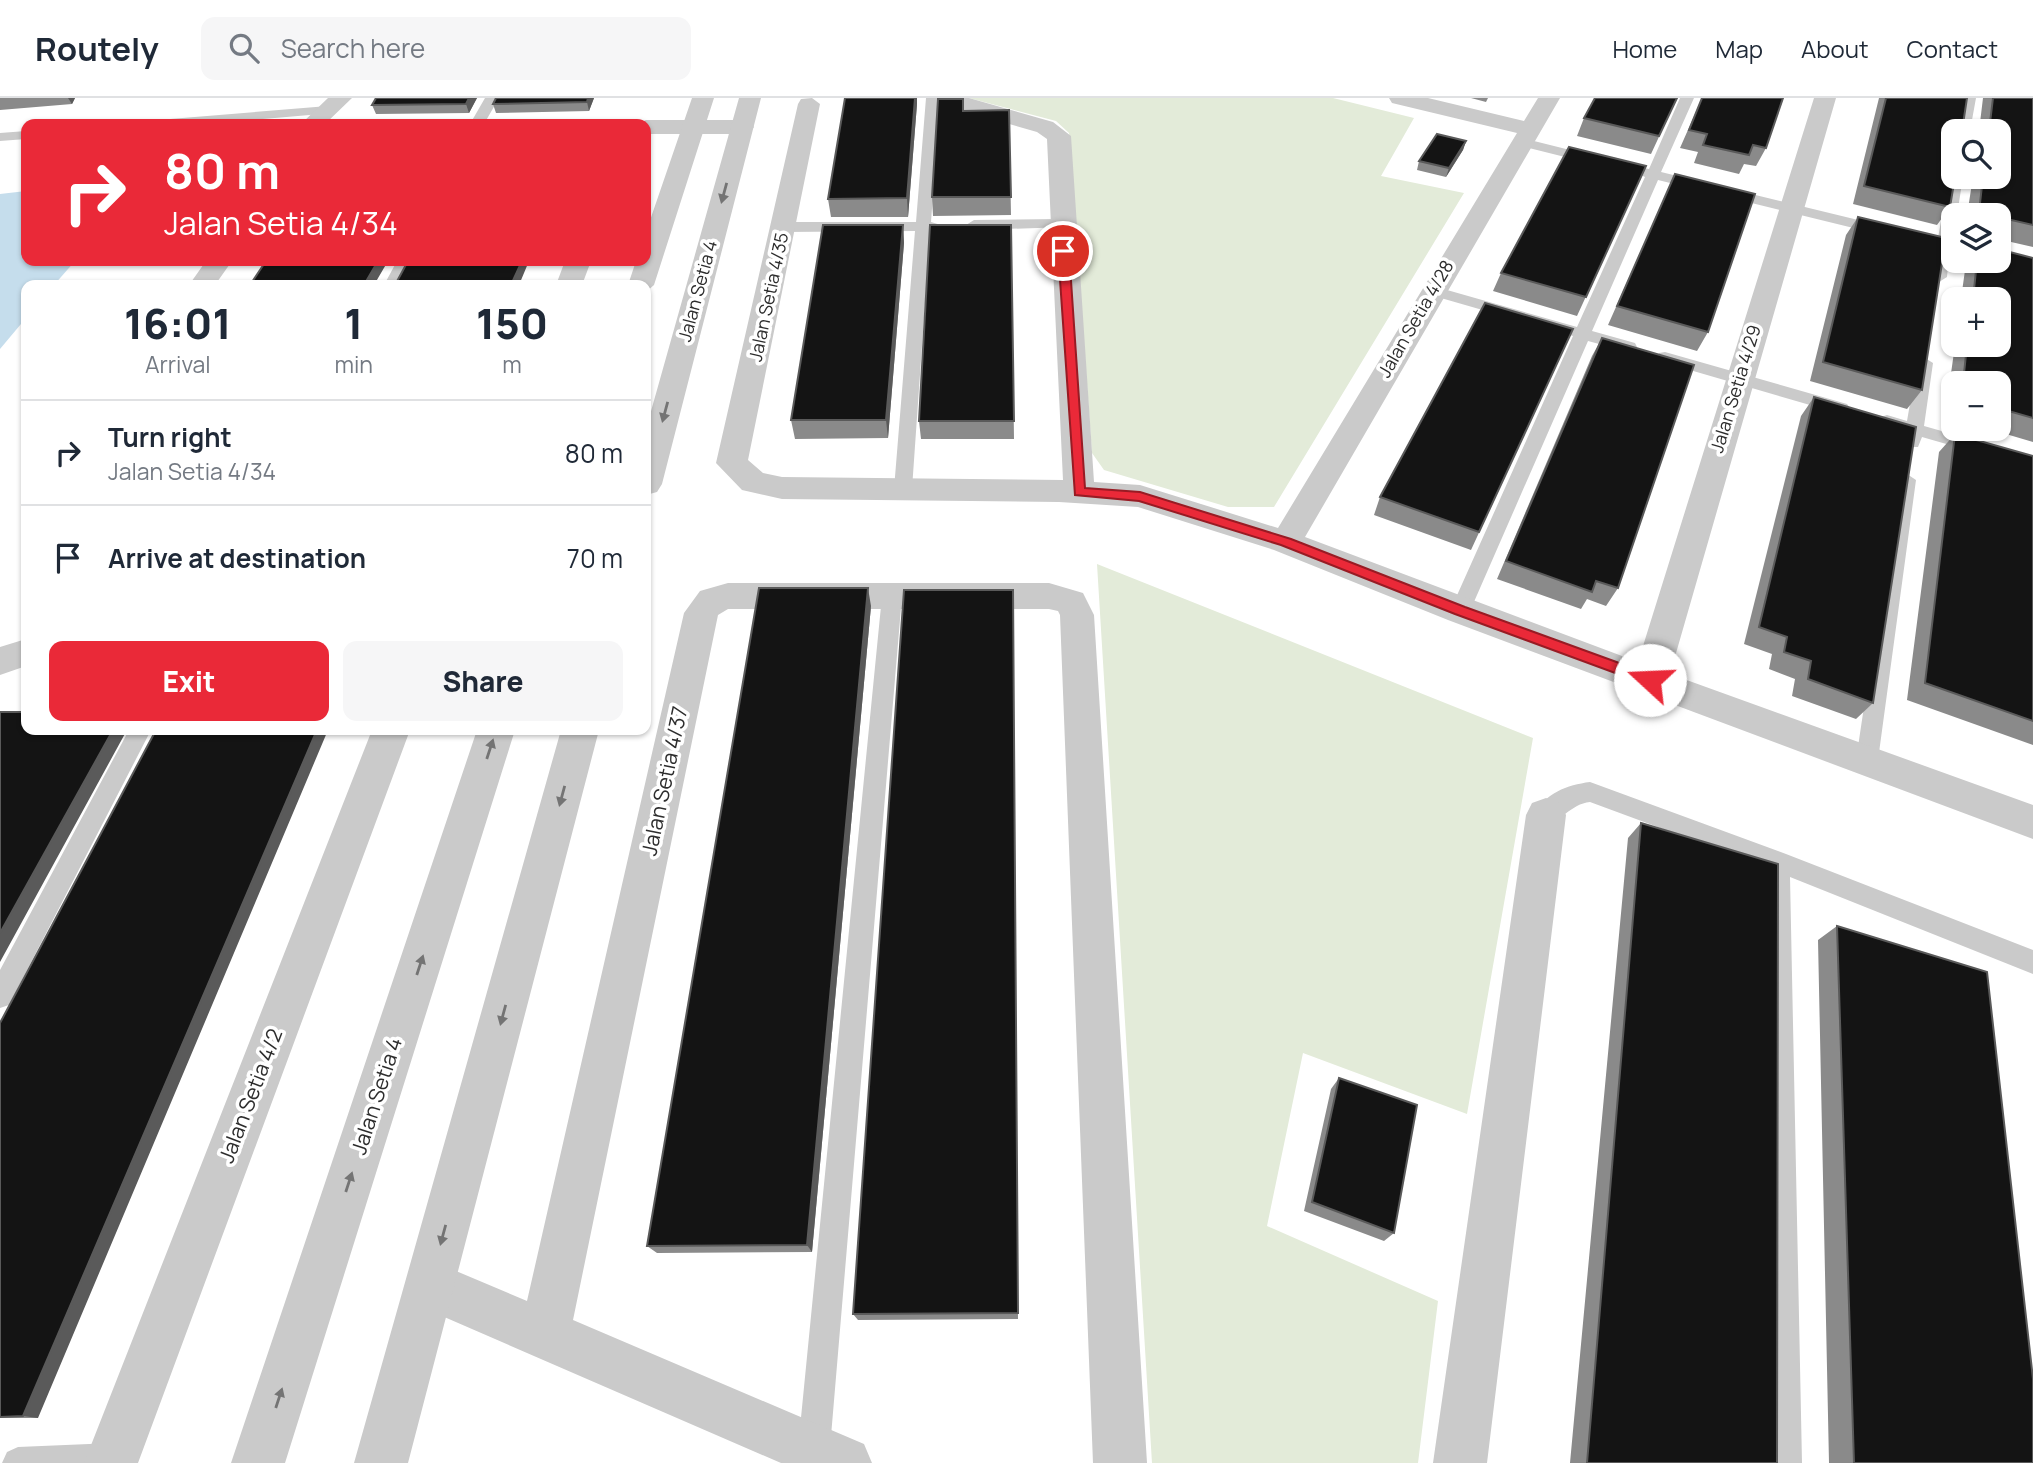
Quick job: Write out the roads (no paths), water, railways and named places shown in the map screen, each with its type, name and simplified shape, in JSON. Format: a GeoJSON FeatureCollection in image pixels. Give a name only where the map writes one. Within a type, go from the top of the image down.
{"type":"FeatureCollection","features":[{"type":"Feature","properties":{"kind":"street"},"geometry":{"type":"LineString","coordinates":[[651,254],[703,98]]}},
{"type":"Feature","properties":{"kind":"street","name":"Jalan Setia 4"},"geometry":{"type":"LineString","coordinates":[[651,465],[750,98]]}},
{"type":"Feature","properties":{"kind":"street"},"geometry":{"type":"LineString","coordinates":[[944,98],[1045,127],[1059,136],[1061,224],[1079,492]]}},
{"type":"Feature","properties":{"kind":"street"},"geometry":{"type":"LineString","coordinates":[[1400,98],[1525,136]]}},
{"type":"Feature","properties":{"kind":"street","name":"Jalan Setia 4/28"},"geometry":{"type":"LineString","coordinates":[[1286,542],[1549,98]]}},
{"type":"Feature","properties":{"kind":"street","name":"Jalan Setia 4/29"},"geometry":{"type":"LineString","coordinates":[[1650,680],[1825,98]]}},
{"type":"Feature","properties":{"kind":"street","name":"Jalan Setia 4/35"},"geometry":{"type":"LineString","coordinates":[[808,104],[732,463],[753,482],[782,488],[903,489]]}},
{"type":"Feature","properties":{"kind":"street"},"geometry":{"type":"LineString","coordinates":[[651,121],[692,127],[742,127]]}},
{"type":"Feature","properties":{"kind":"street"},"geometry":{"type":"LineString","coordinates":[[903,489],[1079,492],[1140,496],[1286,542],[1460,611],[2033,822]]}},
{"type":"Feature","properties":{"kind":"street","name":"Jalan Setia 4/37"},"geometry":{"type":"LineString","coordinates":[[545,1333],[701,613],[712,599],[728,596],[1049,596],[1071,602],[1077,615],[1119,1463]]}},
{"type":"Feature","properties":{"kind":"street"},"geometry":{"type":"LineString","coordinates":[[0,661],[21,654]]}},
{"type":"Feature","properties":{"kind":"street","name":"Jalan Setia 4/2"},"geometry":{"type":"LineString","coordinates":[[112,1461],[389,735]]}},
{"type":"Feature","properties":{"kind":"street","name":"Jalan Setia 4"},"geometry":{"type":"LineString","coordinates":[[258,1463],[494,735]]}},
{"type":"Feature","properties":{"kind":"street"},"geometry":{"type":"LineString","coordinates":[[381,1463],[579,735]]}},
{"type":"Feature","properties":{"kind":"street"},"geometry":{"type":"LineString","coordinates":[[1460,1463],[1546,815]]}},
{"type":"Feature","properties":{"kind":"street"},"geometry":{"type":"LineString","coordinates":[[430,1285],[829,1455]]}},
{"type":"Feature","properties":{"kind":"lane"},"geometry":{"type":"LineString","coordinates":[[480,119],[492,98]]}},
{"type":"Feature","properties":{"kind":"lane"},"geometry":{"type":"LineString","coordinates":[[903,489],[933,98]]}},
{"type":"Feature","properties":{"kind":"lane"},"geometry":{"type":"LineString","coordinates":[[1460,611],[1687,98]]}},
{"type":"Feature","properties":{"kind":"lane"},"geometry":{"type":"LineString","coordinates":[[1965,119],[1969,98]]}},
{"type":"Feature","properties":{"kind":"lane"},"geometry":{"type":"LineString","coordinates":[[223,119],[327,111]]}},
{"type":"Feature","properties":{"kind":"lane"},"geometry":{"type":"LineString","coordinates":[[0,137],[21,135]]}},
{"type":"Feature","properties":{"kind":"lane"},"geometry":{"type":"LineString","coordinates":[[1525,136],[1621,167],[1894,233]]}},
{"type":"Feature","properties":{"kind":"lane"},"geometry":{"type":"LineString","coordinates":[[784,227],[1061,224]]}},
{"type":"Feature","properties":{"kind":"lane"},"geometry":{"type":"LineString","coordinates":[[1936,298],[1941,260]]}},
{"type":"Feature","properties":{"kind":"lane"},"geometry":{"type":"LineString","coordinates":[[1433,290],[2033,463]]}},
{"type":"Feature","properties":{"kind":"lane"},"geometry":{"type":"LineString","coordinates":[[1867,760],[1927,350]]}},
{"type":"Feature","properties":{"kind":"lane"},"geometry":{"type":"LineString","coordinates":[[829,1455],[892,596]]}},
{"type":"Feature","properties":{"kind":"lane"},"geometry":{"type":"LineString","coordinates":[[0,996],[137,735]]}},
{"type":"Feature","properties":{"kind":"lane"},"geometry":{"type":"LineString","coordinates":[[1546,815],[1570,794],[1590,792],[1777,861],[2033,962]]}},
{"type":"Feature","properties":{"kind":"lane"},"geometry":{"type":"LineString","coordinates":[[1777,861],[1786,1463]]}},
{"type":"Feature","properties":{"kind":"lane"},"geometry":{"type":"LineString","coordinates":[[18,1463],[112,1461]]}},
{"type":"Feature","properties":{"kind":"water"},"geometry":{"type":"Polygon","coordinates":[[[21,192],[21,266],[71,266],[58,280],[21,280],[21,324],[0,349],[0,194],[21,192]]]}}]}
